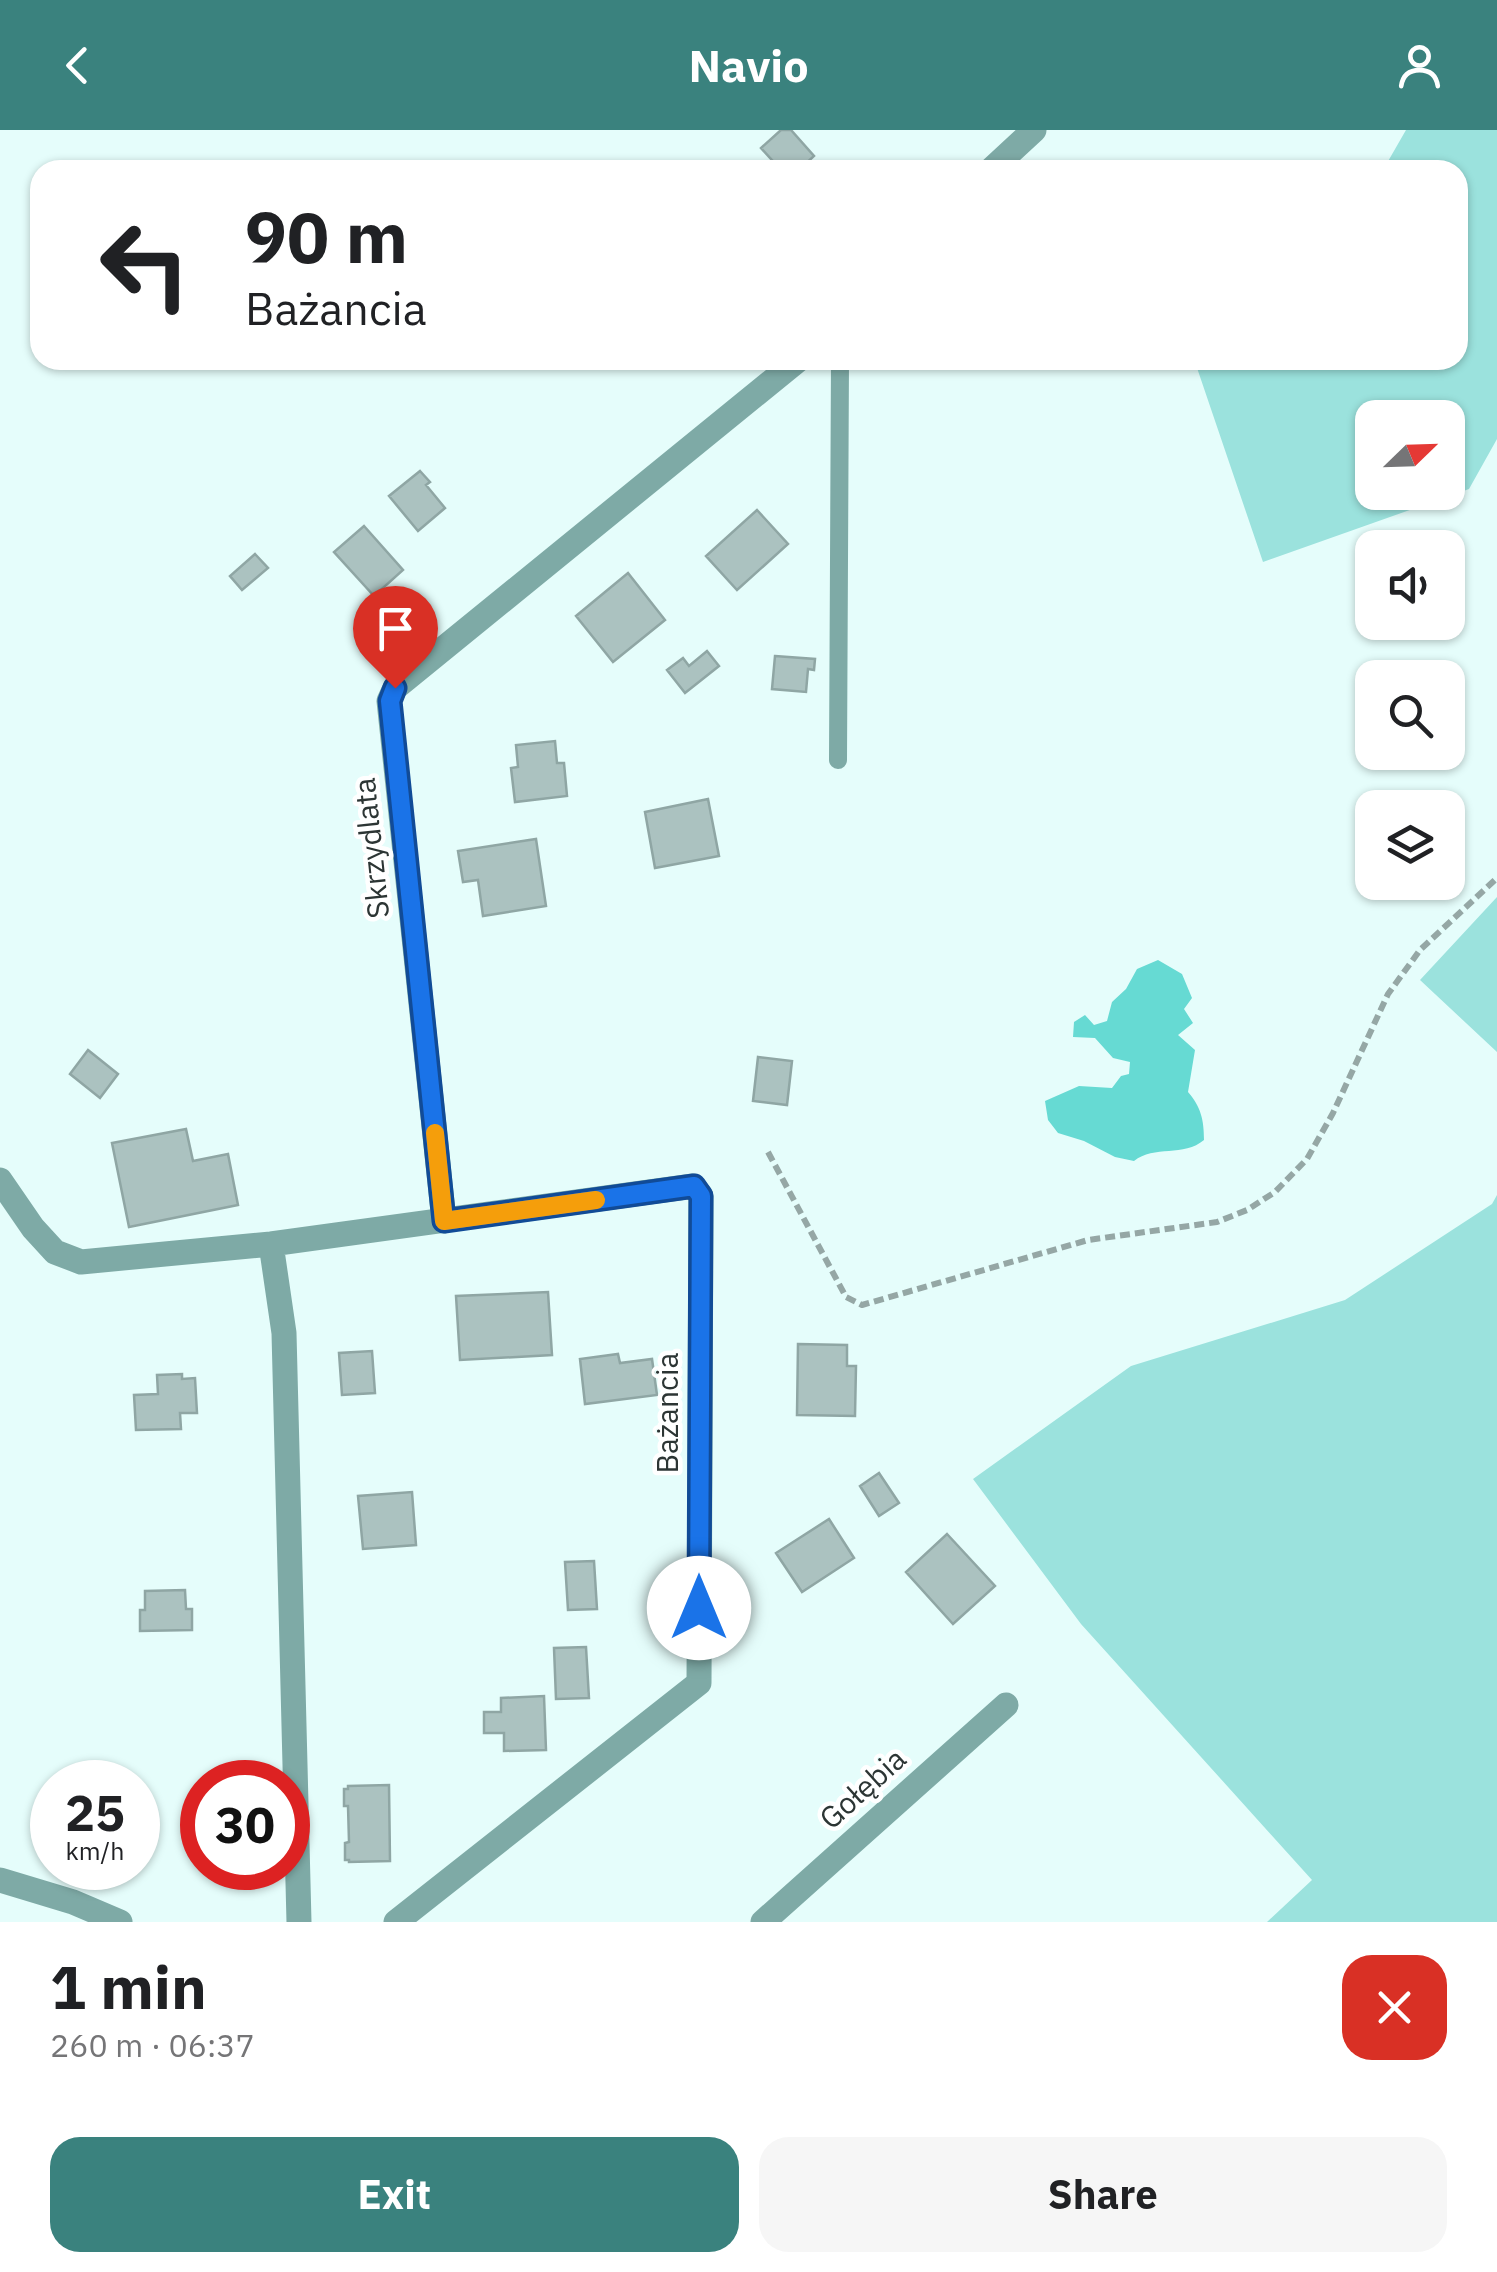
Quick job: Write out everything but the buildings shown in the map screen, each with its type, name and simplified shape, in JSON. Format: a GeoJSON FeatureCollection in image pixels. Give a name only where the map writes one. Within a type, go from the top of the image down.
{"type":"FeatureCollection","features":[{"type":"Feature","properties":{"kind":"street"},"geometry":{"type":"LineString","coordinates":[[1002,160],[1034,130]]}},
{"type":"Feature","properties":{"kind":"street","name":"Skrzydlata"},"geometry":{"type":"LineString","coordinates":[[444,1221],[390,701],[395,688],[786,370]]}},
{"type":"Feature","properties":{"kind":"street","name":"Bażancia"},"geometry":{"type":"LineString","coordinates":[[0,1180],[55,1252],[81,1262],[271,1244],[694,1186],[701,1196],[699,1682],[396,1922]]}},
{"type":"Feature","properties":{"kind":"street"},"geometry":{"type":"LineString","coordinates":[[271,1244],[284,1333],[299,1922]]}},
{"type":"Feature","properties":{"kind":"street","name":"Gołębia"},"geometry":{"type":"LineString","coordinates":[[763,1922],[1006,1705]]}},
{"type":"Feature","properties":{"kind":"street"},"geometry":{"type":"LineString","coordinates":[[0,1880],[73,1902],[120,1922]]}},
{"type":"Feature","properties":{"kind":"lane"},"geometry":{"type":"LineString","coordinates":[[838,760],[840,370]]}},
{"type":"Feature","properties":{"kind":"path"},"geometry":{"type":"LineString","coordinates":[[768,1152],[846,1297],[862,1305],[1088,1240],[1216,1222],[1247,1210],[1275,1192],[1307,1159],[1388,994],[1420,950],[1497,878]]}},
{"type":"Feature","properties":{"kind":"shaded area"},"geometry":{"type":"Polygon","coordinates":[[[1406,130],[1497,130],[1497,439],[1469,489],[1465,490],[1465,400],[1355,400],[1355,510],[1410,510],[1263,562],[1198,370],[1468,370],[1468,160],[1389,160],[1406,130]]]}},
{"type":"Feature","properties":{"kind":"shaded area"},"geometry":{"type":"Polygon","coordinates":[[[1497,897],[1497,1052],[1420,980],[1497,897]]]}},
{"type":"Feature","properties":{"kind":"shaded area"},"geometry":{"type":"Polygon","coordinates":[[[1158,960],[1182,974],[1192,998],[1184,1009],[1193,1023],[1178,1035],[1195,1050],[1188,1092],[1201,1114],[1204,1140],[1134,1161],[1058,1133],[1048,1120],[1045,1101],[1079,1086],[1112,1088],[1121,1076],[1129,1074],[1130,1062],[1113,1058],[1095,1038],[1073,1037],[1074,1022],[1085,1015],[1094,1025],[1107,1021],[1112,1002],[1126,989],[1137,969],[1158,960]]]}},
{"type":"Feature","properties":{"kind":"shaded area"},"geometry":{"type":"Polygon","coordinates":[[[1497,1195],[1497,1922],[1267,1922],[1312,1880],[1081,1624],[973,1479],[1131,1366],[1345,1300],[1492,1204],[1497,1195]]]}},
{"type":"Feature","properties":{"kind":"slow traffic"},"geometry":{"type":"LineString","coordinates":[[435,1133],[444,1221],[596,1200]]}},
{"type":"Feature","properties":{"kind":"route"},"geometry":{"type":"LineString","coordinates":[[395,688],[390,701],[444,1221],[694,1186],[701,1196],[699,1608]]}}]}
